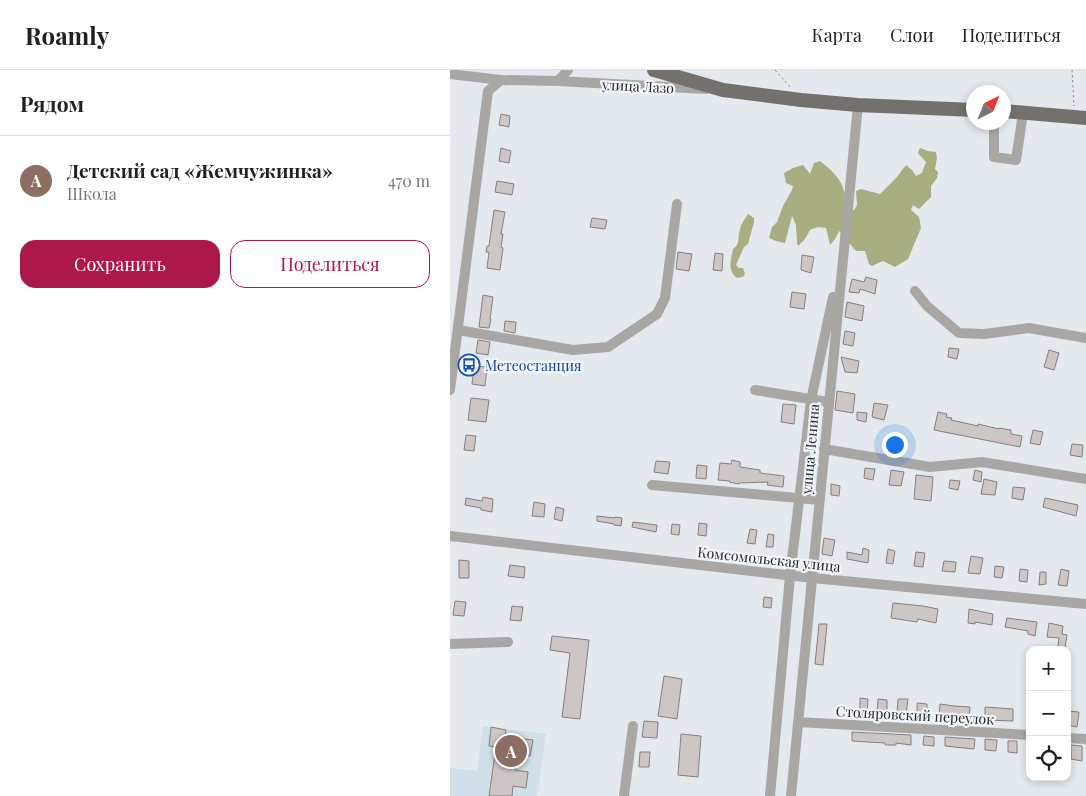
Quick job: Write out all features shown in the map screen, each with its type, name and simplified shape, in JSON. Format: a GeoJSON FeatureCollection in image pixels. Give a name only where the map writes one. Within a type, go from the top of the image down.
{"type":"FeatureCollection","features":[{"type":"Feature","properties":{"kind":"main road"},"geometry":{"type":"LineString","coordinates":[[654,70],[723,90]]}},
{"type":"Feature","properties":{"kind":"main road","name":"улица Лазо"},"geometry":{"type":"LineString","coordinates":[[723,90],[858,105],[966,110]]}},
{"type":"Feature","properties":{"kind":"main road"},"geometry":{"type":"LineString","coordinates":[[1011,112],[1080,117]]}},
{"type":"Feature","properties":{"kind":"street"},"geometry":{"type":"LineString","coordinates":[[558,81],[568,70]]}},
{"type":"Feature","properties":{"kind":"street","name":"улица Лазо"},"geometry":{"type":"LineString","coordinates":[[450,74],[501,80],[558,81],[723,90]]}},
{"type":"Feature","properties":{"kind":"street"},"geometry":{"type":"LineString","coordinates":[[450,390],[488,91],[501,80]]}},
{"type":"Feature","properties":{"kind":"street","name":"улица Ленина"},"geometry":{"type":"LineString","coordinates":[[791,796],[858,105]]}},
{"type":"Feature","properties":{"kind":"street"},"geometry":{"type":"LineString","coordinates":[[994,130],[994,157],[1016,160],[1023,113]]}},
{"type":"Feature","properties":{"kind":"street"},"geometry":{"type":"LineString","coordinates":[[458,330],[573,350],[608,347],[657,314],[665,298],[677,204]]}},
{"type":"Feature","properties":{"kind":"street"},"geometry":{"type":"LineString","coordinates":[[770,796],[790,576],[811,400],[843,248]]}},
{"type":"Feature","properties":{"kind":"street"},"geometry":{"type":"LineString","coordinates":[[915,292],[927,306],[959,333],[984,334],[1029,328],[1086,338]]}},
{"type":"Feature","properties":{"kind":"street"},"geometry":{"type":"LineString","coordinates":[[755,390],[828,402]]}},
{"type":"Feature","properties":{"kind":"street"},"geometry":{"type":"LineString","coordinates":[[824,449],[930,467],[982,462],[1086,479]]}},
{"type":"Feature","properties":{"kind":"street"},"geometry":{"type":"LineString","coordinates":[[652,485],[820,500]]}},
{"type":"Feature","properties":{"kind":"street","name":"Комсомольская улица"},"geometry":{"type":"LineString","coordinates":[[450,536],[790,576],[1086,604]]}},
{"type":"Feature","properties":{"kind":"street"},"geometry":{"type":"LineString","coordinates":[[450,644],[508,642]]}},
{"type":"Feature","properties":{"kind":"street","name":"Столяровский переулок"},"geometry":{"type":"LineString","coordinates":[[798,722],[1026,735]]}},
{"type":"Feature","properties":{"kind":"street"},"geometry":{"type":"LineString","coordinates":[[624,796],[633,726]]}},
{"type":"Feature","properties":{"kind":"street"},"geometry":{"type":"LineString","coordinates":[[1071,738],[1086,739]]}},
{"type":"Feature","properties":{"kind":"path"},"geometry":{"type":"LineString","coordinates":[[775,70],[801,100]]}},
{"type":"Feature","properties":{"kind":"path"},"geometry":{"type":"LineString","coordinates":[[1072,70],[1080,117]]}},
{"type":"Feature","properties":{"kind":"shaded area"},"geometry":{"type":"Polygon","coordinates":[[[483,726],[546,734],[537,796],[450,796],[450,768],[477,771],[483,726]]]}},
{"type":"Feature","properties":{"kind":"green space"},"geometry":{"type":"Polygon","coordinates":[[[920,148],[936,152],[935,169],[938,172],[937,178],[931,186],[931,197],[919,209],[913,205],[911,210],[919,217],[921,228],[908,259],[895,267],[883,261],[872,266],[869,264],[865,251],[856,251],[839,231],[830,245],[826,228],[818,227],[810,230],[798,246],[796,225],[792,216],[785,243],[769,238],[772,227],[777,222],[793,186],[786,183],[784,173],[803,165],[810,174],[814,163],[820,161],[838,178],[843,186],[845,193],[844,208],[854,210],[857,205],[856,191],[861,189],[880,194],[906,165],[916,176],[922,173],[926,162],[918,153],[920,148]]]}},
{"type":"Feature","properties":{"kind":"green space"},"geometry":{"type":"Polygon","coordinates":[[[748,214],[754,218],[754,222],[748,244],[744,247],[736,265],[739,268],[743,268],[745,274],[743,277],[737,278],[732,272],[731,257],[733,249],[738,243],[742,223],[748,214]]]}},
{"type":"Feature","properties":{"kind":"building"},"geometry":{"type":"Polygon","coordinates":[[[501,114],[510,116],[509,127],[499,125],[501,114]]]}},
{"type":"Feature","properties":{"kind":"building"},"geometry":{"type":"Polygon","coordinates":[[[501,148],[511,151],[509,163],[499,161],[501,148]]]}},
{"type":"Feature","properties":{"kind":"building"},"geometry":{"type":"Polygon","coordinates":[[[497,181],[514,184],[512,195],[495,192],[497,181]]]}},
{"type":"Feature","properties":{"kind":"building"},"geometry":{"type":"Polygon","coordinates":[[[494,210],[505,212],[501,234],[503,234],[501,247],[503,248],[500,270],[487,268],[489,252],[486,252],[487,246],[489,246],[494,210]]]}},
{"type":"Feature","properties":{"kind":"building"},"geometry":{"type":"Polygon","coordinates":[[[592,218],[607,220],[605,229],[590,227],[592,218]]]}},
{"type":"Feature","properties":{"kind":"building"},"geometry":{"type":"Polygon","coordinates":[[[678,252],[692,254],[689,271],[676,269],[678,252]]]}},
{"type":"Feature","properties":{"kind":"building"},"geometry":{"type":"Polygon","coordinates":[[[715,253],[723,254],[722,271],[713,270],[715,253]]]}},
{"type":"Feature","properties":{"kind":"building"},"geometry":{"type":"Polygon","coordinates":[[[802,255],[814,257],[811,273],[801,270],[802,255]]]}},
{"type":"Feature","properties":{"kind":"building"},"geometry":{"type":"Polygon","coordinates":[[[866,277],[877,280],[875,294],[860,289],[859,293],[849,292],[852,279],[864,282],[866,277]]]}},
{"type":"Feature","properties":{"kind":"building"},"geometry":{"type":"Polygon","coordinates":[[[792,292],[806,294],[804,309],[790,307],[792,292]]]}},
{"type":"Feature","properties":{"kind":"building"},"geometry":{"type":"Polygon","coordinates":[[[483,295],[493,297],[489,328],[479,327],[483,295]]]}},
{"type":"Feature","properties":{"kind":"building"},"geometry":{"type":"Polygon","coordinates":[[[847,302],[864,306],[862,321],[845,317],[847,302]]]}},
{"type":"Feature","properties":{"kind":"building"},"geometry":{"type":"Polygon","coordinates":[[[505,321],[516,322],[515,333],[504,331],[505,321]]]}},
{"type":"Feature","properties":{"kind":"building"},"geometry":{"type":"Polygon","coordinates":[[[845,331],[855,333],[853,346],[843,344],[845,331]]]}},
{"type":"Feature","properties":{"kind":"building"},"geometry":{"type":"Polygon","coordinates":[[[478,340],[490,342],[488,355],[476,353],[478,340]]]}},
{"type":"Feature","properties":{"kind":"building"},"geometry":{"type":"Polygon","coordinates":[[[949,348],[959,349],[957,359],[948,357],[949,348]]]}},
{"type":"Feature","properties":{"kind":"building"},"geometry":{"type":"Polygon","coordinates":[[[1049,350],[1059,353],[1054,370],[1044,367],[1049,350]]]}},
{"type":"Feature","properties":{"kind":"building"},"geometry":{"type":"Polygon","coordinates":[[[841,357],[859,361],[857,373],[845,372],[841,357]]]}},
{"type":"Feature","properties":{"kind":"building"},"geometry":{"type":"Polygon","coordinates":[[[474,366],[487,367],[485,386],[472,384],[474,366]]]}},
{"type":"Feature","properties":{"kind":"building"},"geometry":{"type":"Polygon","coordinates":[[[837,391],[855,394],[853,413],[835,410],[837,391]]]}},
{"type":"Feature","properties":{"kind":"building"},"geometry":{"type":"Polygon","coordinates":[[[471,398],[489,400],[486,422],[468,420],[471,398]]]}},
{"type":"Feature","properties":{"kind":"building"},"geometry":{"type":"Polygon","coordinates":[[[874,403],[888,405],[884,420],[872,417],[874,403]]]}},
{"type":"Feature","properties":{"kind":"building"},"geometry":{"type":"Polygon","coordinates":[[[783,404],[796,405],[794,424],[781,422],[783,404]]]}},
{"type":"Feature","properties":{"kind":"building"},"geometry":{"type":"Polygon","coordinates":[[[857,412],[867,413],[866,422],[857,420],[857,412]]]}},
{"type":"Feature","properties":{"kind":"building"},"geometry":{"type":"Polygon","coordinates":[[[938,412],[947,414],[946,417],[952,418],[951,420],[1011,430],[1011,434],[1022,436],[1020,447],[934,430],[938,412]]]}},
{"type":"Feature","properties":{"kind":"building"},"geometry":{"type":"Polygon","coordinates":[[[1033,430],[1043,432],[1040,445],[1030,443],[1033,430]]]}},
{"type":"Feature","properties":{"kind":"building"},"geometry":{"type":"Polygon","coordinates":[[[466,435],[476,436],[474,451],[464,450],[466,435]]]}},
{"type":"Feature","properties":{"kind":"building"},"geometry":{"type":"Polygon","coordinates":[[[888,444],[899,445],[897,454],[886,453],[888,444]]]}},
{"type":"Feature","properties":{"kind":"building"},"geometry":{"type":"Polygon","coordinates":[[[1072,444],[1083,445],[1082,457],[1070,455],[1072,444]]]}},
{"type":"Feature","properties":{"kind":"building"},"geometry":{"type":"Polygon","coordinates":[[[732,460],[740,462],[740,467],[760,470],[760,473],[784,476],[783,487],[767,485],[768,482],[739,484],[718,480],[720,463],[731,464],[732,460]]]}},
{"type":"Feature","properties":{"kind":"building"},"geometry":{"type":"Polygon","coordinates":[[[656,461],[670,462],[668,474],[654,472],[656,461]]]}},
{"type":"Feature","properties":{"kind":"building"},"geometry":{"type":"Polygon","coordinates":[[[697,465],[707,466],[706,479],[696,478],[697,465]]]}},
{"type":"Feature","properties":{"kind":"building"},"geometry":{"type":"Polygon","coordinates":[[[865,468],[875,469],[873,480],[864,478],[865,468]]]}},
{"type":"Feature","properties":{"kind":"building"},"geometry":{"type":"Polygon","coordinates":[[[891,470],[904,472],[901,486],[889,485],[891,470]]]}},
{"type":"Feature","properties":{"kind":"building"},"geometry":{"type":"Polygon","coordinates":[[[975,470],[982,472],[981,482],[973,480],[975,470]]]}},
{"type":"Feature","properties":{"kind":"building"},"geometry":{"type":"Polygon","coordinates":[[[916,475],[933,477],[931,501],[914,499],[916,475]]]}},
{"type":"Feature","properties":{"kind":"building"},"geometry":{"type":"Polygon","coordinates":[[[984,479],[997,482],[995,495],[981,494],[984,479]]]}},
{"type":"Feature","properties":{"kind":"building"},"geometry":{"type":"Polygon","coordinates":[[[950,480],[960,481],[958,490],[949,488],[950,480]]]}},
{"type":"Feature","properties":{"kind":"building"},"geometry":{"type":"Polygon","coordinates":[[[831,484],[840,486],[839,496],[831,495],[831,484]]]}},
{"type":"Feature","properties":{"kind":"building"},"geometry":{"type":"Polygon","coordinates":[[[1013,487],[1025,488],[1023,500],[1012,498],[1013,487]]]}},
{"type":"Feature","properties":{"kind":"building"},"geometry":{"type":"Polygon","coordinates":[[[483,497],[493,499],[492,512],[465,505],[466,498],[482,501],[483,497]]]}},
{"type":"Feature","properties":{"kind":"building"},"geometry":{"type":"Polygon","coordinates":[[[1045,498],[1078,505],[1076,516],[1043,507],[1045,498]]]}},
{"type":"Feature","properties":{"kind":"building"},"geometry":{"type":"Polygon","coordinates":[[[534,502],[545,504],[544,517],[532,516],[534,502]]]}},
{"type":"Feature","properties":{"kind":"building"},"geometry":{"type":"Polygon","coordinates":[[[556,507],[564,509],[562,521],[554,519],[556,507]]]}},
{"type":"Feature","properties":{"kind":"building"},"geometry":{"type":"Polygon","coordinates":[[[597,516],[622,518],[621,526],[597,521],[597,516]]]}},
{"type":"Feature","properties":{"kind":"building"},"geometry":{"type":"Polygon","coordinates":[[[633,522],[657,525],[656,532],[632,527],[633,522]]]}},
{"type":"Feature","properties":{"kind":"building"},"geometry":{"type":"Polygon","coordinates":[[[699,523],[707,524],[706,536],[698,535],[699,523]]]}},
{"type":"Feature","properties":{"kind":"building"},"geometry":{"type":"Polygon","coordinates":[[[672,524],[680,525],[679,535],[671,534],[672,524]]]}},
{"type":"Feature","properties":{"kind":"building"},"geometry":{"type":"Polygon","coordinates":[[[750,529],[757,530],[755,544],[747,543],[750,529]]]}},
{"type":"Feature","properties":{"kind":"building"},"geometry":{"type":"Polygon","coordinates":[[[768,534],[774,535],[773,547],[766,547],[768,534]]]}},
{"type":"Feature","properties":{"kind":"building"},"geometry":{"type":"Polygon","coordinates":[[[824,538],[835,540],[832,556],[822,554],[824,538]]]}},
{"type":"Feature","properties":{"kind":"building"},"geometry":{"type":"Polygon","coordinates":[[[863,548],[869,550],[868,563],[847,559],[847,552],[862,555],[863,548]]]}},
{"type":"Feature","properties":{"kind":"building"},"geometry":{"type":"Polygon","coordinates":[[[888,549],[895,551],[893,564],[886,563],[888,549]]]}},
{"type":"Feature","properties":{"kind":"building"},"geometry":{"type":"Polygon","coordinates":[[[916,552],[925,553],[923,567],[914,566],[916,552]]]}},
{"type":"Feature","properties":{"kind":"building"},"geometry":{"type":"Polygon","coordinates":[[[971,556],[983,558],[980,574],[968,573],[971,556]]]}},
{"type":"Feature","properties":{"kind":"building"},"geometry":{"type":"Polygon","coordinates":[[[459,560],[469,561],[469,578],[459,578],[459,560]]]}},
{"type":"Feature","properties":{"kind":"building"},"geometry":{"type":"Polygon","coordinates":[[[944,561],[956,562],[955,572],[942,571],[944,561]]]}},
{"type":"Feature","properties":{"kind":"building"},"geometry":{"type":"Polygon","coordinates":[[[510,565],[525,567],[524,578],[508,576],[510,565]]]}},
{"type":"Feature","properties":{"kind":"building"},"geometry":{"type":"Polygon","coordinates":[[[995,566],[1004,567],[1002,578],[994,577],[995,566]]]}},
{"type":"Feature","properties":{"kind":"building"},"geometry":{"type":"Polygon","coordinates":[[[1020,569],[1028,570],[1027,582],[1019,581],[1020,569]]]}},
{"type":"Feature","properties":{"kind":"building"},"geometry":{"type":"Polygon","coordinates":[[[1061,569],[1069,571],[1067,586],[1058,585],[1061,569]]]}},
{"type":"Feature","properties":{"kind":"building"},"geometry":{"type":"Polygon","coordinates":[[[1040,572],[1046,572],[1046,584],[1039,585],[1040,572]]]}},
{"type":"Feature","properties":{"kind":"building"},"geometry":{"type":"Polygon","coordinates":[[[764,597],[772,598],[771,608],[763,607],[764,597]]]}},
{"type":"Feature","properties":{"kind":"building"},"geometry":{"type":"Polygon","coordinates":[[[455,601],[466,602],[464,616],[453,615],[455,601]]]}},
{"type":"Feature","properties":{"kind":"building"},"geometry":{"type":"Polygon","coordinates":[[[893,603],[938,609],[936,623],[918,619],[917,622],[891,618],[893,603]]]}},
{"type":"Feature","properties":{"kind":"building"},"geometry":{"type":"Polygon","coordinates":[[[512,606],[523,607],[521,621],[510,620],[512,606]]]}},
{"type":"Feature","properties":{"kind":"building"},"geometry":{"type":"Polygon","coordinates":[[[969,609],[993,614],[992,625],[975,622],[975,624],[968,623],[969,609]]]}},
{"type":"Feature","properties":{"kind":"building"},"geometry":{"type":"Polygon","coordinates":[[[1007,618],[1037,622],[1035,636],[1028,634],[1028,631],[1005,627],[1007,618]]]}},
{"type":"Feature","properties":{"kind":"building"},"geometry":{"type":"Polygon","coordinates":[[[1049,623],[1063,626],[1062,634],[1067,635],[1065,646],[1058,646],[1059,638],[1047,637],[1049,623]]]}},
{"type":"Feature","properties":{"kind":"building"},"geometry":{"type":"Polygon","coordinates":[[[819,624],[827,624],[823,665],[815,664],[819,624]]]}},
{"type":"Feature","properties":{"kind":"building"},"geometry":{"type":"Polygon","coordinates":[[[552,636],[589,640],[580,719],[562,717],[570,653],[550,650],[552,636]]]}},
{"type":"Feature","properties":{"kind":"building"},"geometry":{"type":"Polygon","coordinates":[[[664,676],[682,679],[677,719],[658,716],[664,676]]]}},
{"type":"Feature","properties":{"kind":"building"},"geometry":{"type":"Polygon","coordinates":[[[860,698],[868,699],[867,713],[860,712],[860,698]]]}},
{"type":"Feature","properties":{"kind":"building"},"geometry":{"type":"Polygon","coordinates":[[[878,699],[887,700],[887,715],[877,715],[878,699]]]}},
{"type":"Feature","properties":{"kind":"building"},"geometry":{"type":"Polygon","coordinates":[[[898,699],[908,699],[906,715],[897,714],[898,699]]]}},
{"type":"Feature","properties":{"kind":"building"},"geometry":{"type":"Polygon","coordinates":[[[917,703],[927,704],[927,715],[917,715],[917,703]]]}},
{"type":"Feature","properties":{"kind":"building"},"geometry":{"type":"Polygon","coordinates":[[[940,704],[970,707],[969,720],[939,717],[940,704]]]}},
{"type":"Feature","properties":{"kind":"building"},"geometry":{"type":"Polygon","coordinates":[[[985,707],[1013,709],[1013,721],[985,720],[985,707]]]}},
{"type":"Feature","properties":{"kind":"building"},"geometry":{"type":"Polygon","coordinates":[[[1071,711],[1079,712],[1077,727],[1071,726],[1071,711]]]}},
{"type":"Feature","properties":{"kind":"building"},"geometry":{"type":"Polygon","coordinates":[[[644,721],[658,722],[657,738],[642,737],[644,721]]]}},
{"type":"Feature","properties":{"kind":"building"},"geometry":{"type":"Polygon","coordinates":[[[491,727],[506,730],[504,743],[516,745],[517,738],[533,740],[530,756],[517,754],[515,770],[528,772],[526,788],[513,786],[512,796],[489,796],[496,747],[489,746],[491,727]]]}},
{"type":"Feature","properties":{"kind":"building"},"geometry":{"type":"Polygon","coordinates":[[[852,732],[911,735],[911,745],[896,743],[896,745],[885,745],[885,743],[852,741],[852,732]]]}},
{"type":"Feature","properties":{"kind":"building"},"geometry":{"type":"Polygon","coordinates":[[[681,734],[701,736],[698,777],[678,775],[681,734]]]}},
{"type":"Feature","properties":{"kind":"building"},"geometry":{"type":"Polygon","coordinates":[[[924,736],[934,737],[934,746],[923,745],[924,736]]]}},
{"type":"Feature","properties":{"kind":"building"},"geometry":{"type":"Polygon","coordinates":[[[945,737],[975,739],[974,749],[945,746],[945,737]]]}},
{"type":"Feature","properties":{"kind":"building"},"geometry":{"type":"Polygon","coordinates":[[[985,739],[997,740],[996,751],[985,750],[985,739]]]}},
{"type":"Feature","properties":{"kind":"building"},"geometry":{"type":"Polygon","coordinates":[[[1008,741],[1017,741],[1017,753],[1008,752],[1008,741]]]}},
{"type":"Feature","properties":{"kind":"building"},"geometry":{"type":"Polygon","coordinates":[[[1071,745],[1082,746],[1082,761],[1071,759],[1071,745]]]}},
{"type":"Feature","properties":{"kind":"building"},"geometry":{"type":"Polygon","coordinates":[[[640,752],[650,752],[649,767],[639,767],[640,752]]]}},
{"type":"Feature","properties":{"kind":"place","name":"Метеостанция"},"geometry":{"type":"Point","coordinates":[469,365]}},
{"type":"Feature","properties":{"kind":"place","name":"Детский сад «Жемчужинка»"},"geometry":{"type":"Point","coordinates":[511,751]}}]}
